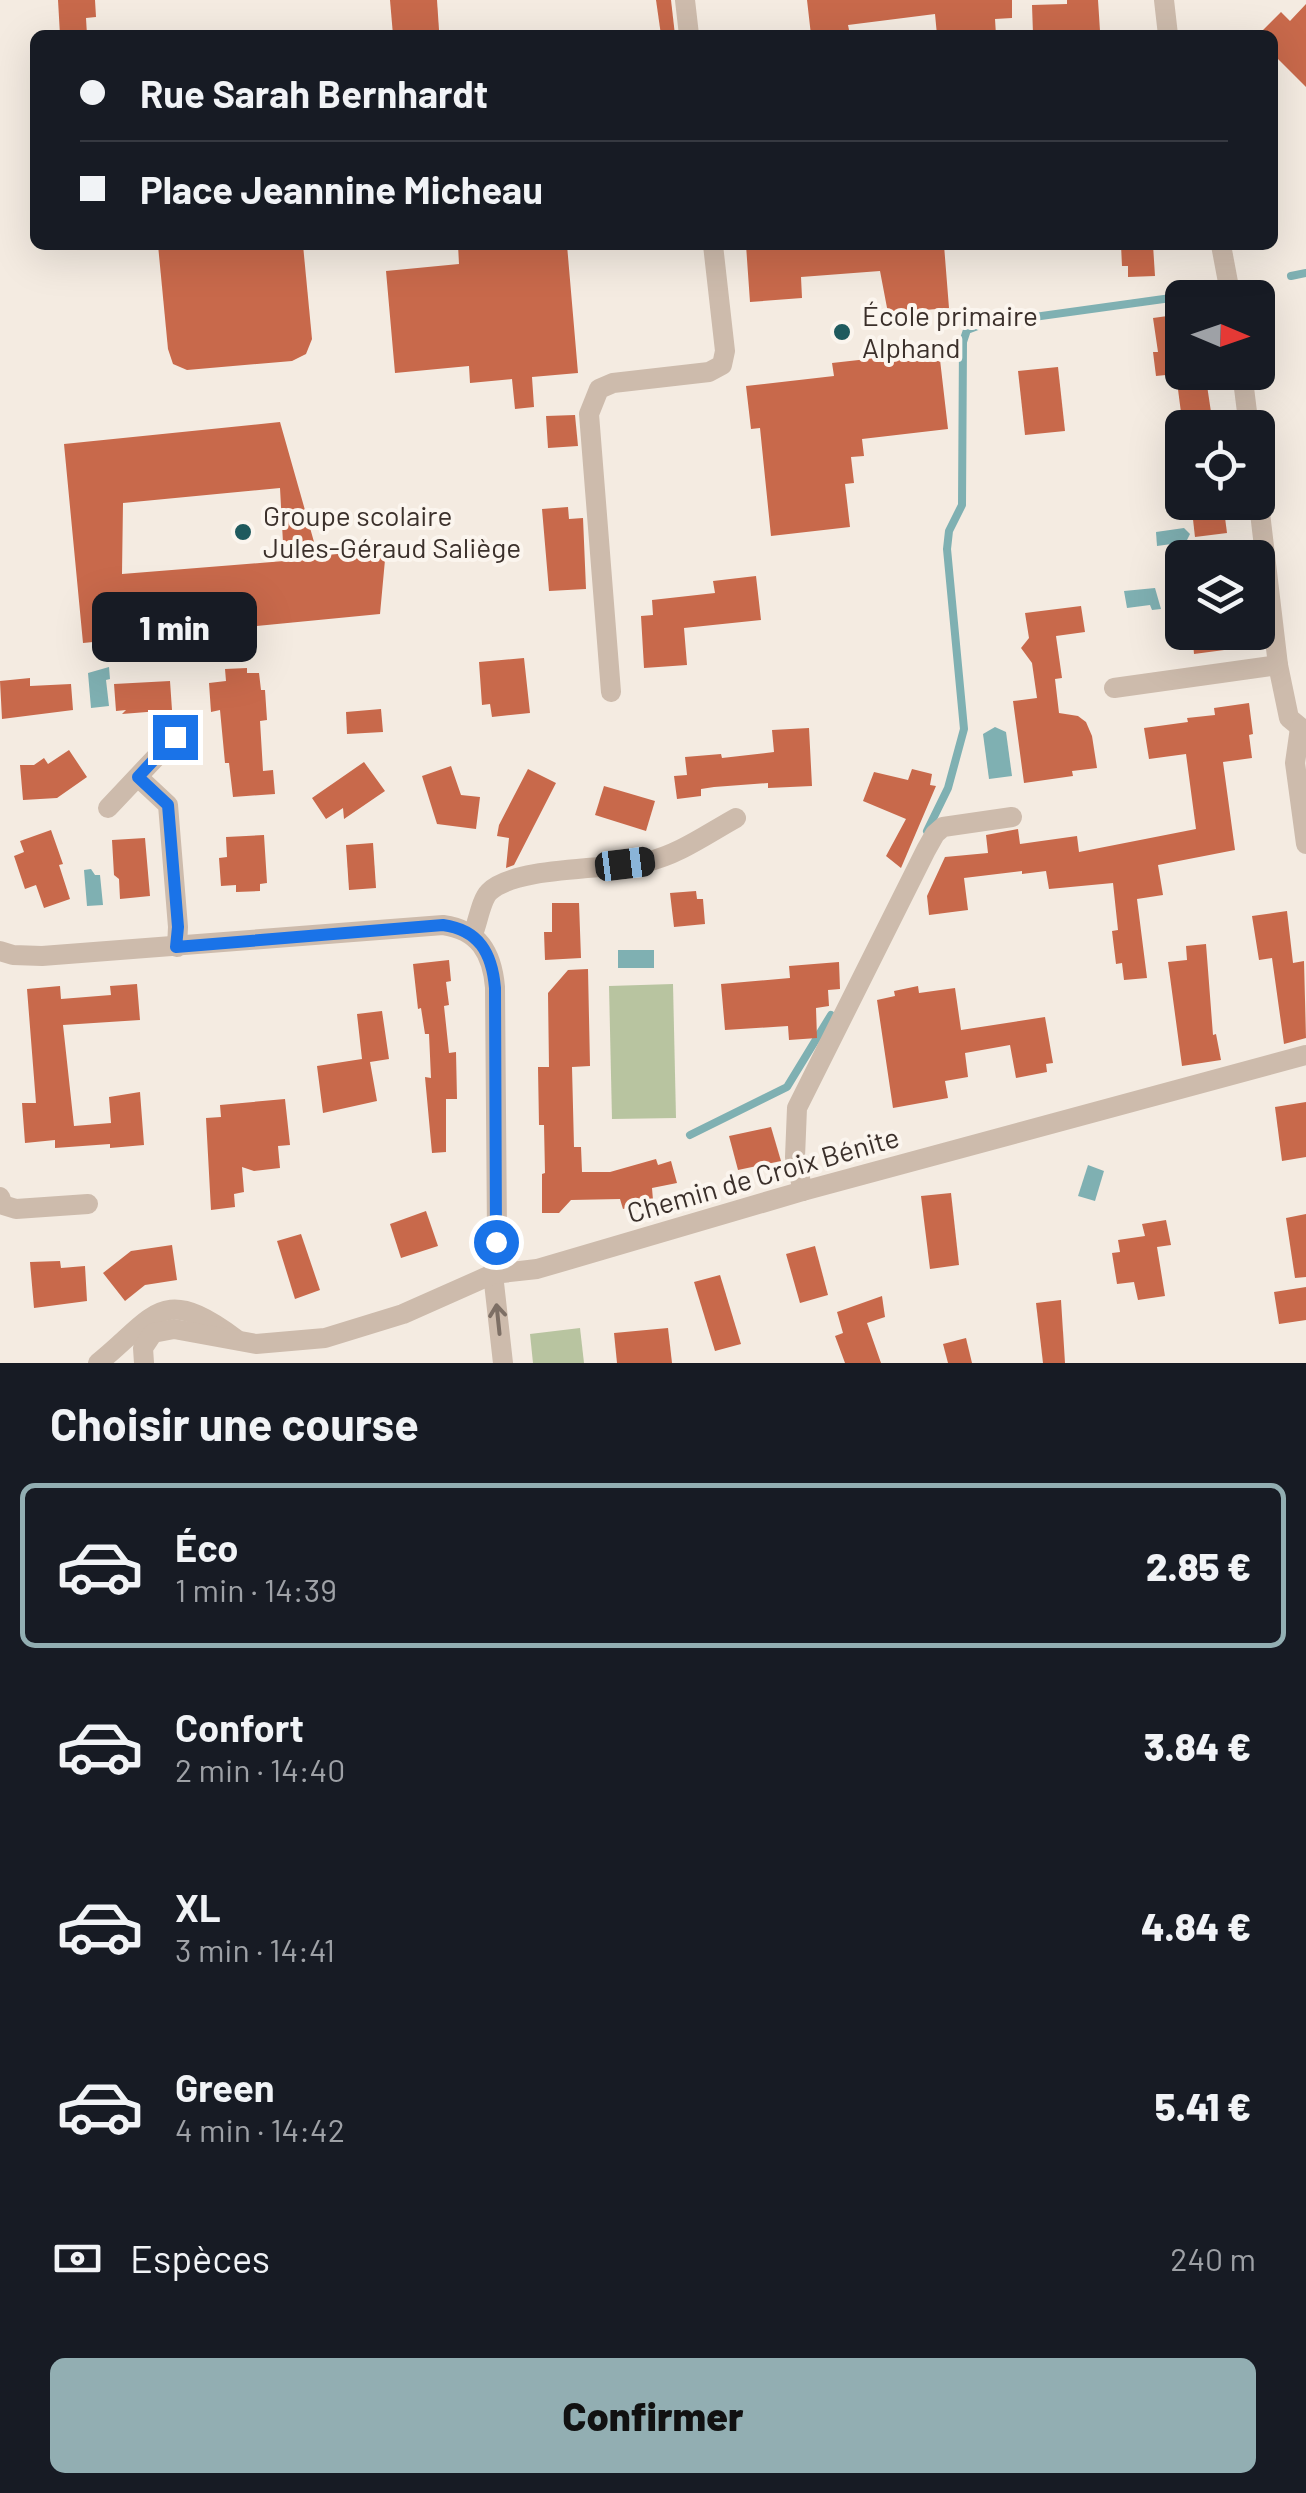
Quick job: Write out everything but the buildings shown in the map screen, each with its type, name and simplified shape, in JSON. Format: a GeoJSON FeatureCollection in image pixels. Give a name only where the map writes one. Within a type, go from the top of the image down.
{"type":"FeatureCollection","features":[{"type":"Feature","properties":{"kind":"street"},"geometry":{"type":"LineString","coordinates":[[685,0],[688,30]]}},
{"type":"Feature","properties":{"kind":"street"},"geometry":{"type":"LineString","coordinates":[[1164,0],[1167,30]]}},
{"type":"Feature","properties":{"kind":"street"},"geometry":{"type":"LineString","coordinates":[[611,692],[589,414],[598,389],[709,372],[722,365],[724,351],[713,250]]}},
{"type":"Feature","properties":{"kind":"street"},"geometry":{"type":"LineString","coordinates":[[1222,250],[1228,280]]}},
{"type":"Feature","properties":{"kind":"street"},"geometry":{"type":"LineString","coordinates":[[1261,520],[1278,665],[1289,718],[1303,730],[1295,764],[1306,844]]}},
{"type":"Feature","properties":{"kind":"street"},"geometry":{"type":"LineString","coordinates":[[1114,688],[1278,665]]}},
{"type":"Feature","properties":{"kind":"street"},"geometry":{"type":"LineString","coordinates":[[108,808],[175,737]]}},
{"type":"Feature","properties":{"kind":"street"},"geometry":{"type":"LineString","coordinates":[[138,777],[168,805],[178,927],[176,947]]}},
{"type":"Feature","properties":{"kind":"street"},"geometry":{"type":"LineString","coordinates":[[803,1191],[795,1158],[797,1108],[926,850],[944,827],[1012,817]]}},
{"type":"Feature","properties":{"kind":"street"},"geometry":{"type":"LineString","coordinates":[[473,934],[486,895],[499,884],[560,871],[647,862],[678,851],[736,818]]}},
{"type":"Feature","properties":{"kind":"street"},"geometry":{"type":"LineString","coordinates":[[0,951],[13,956],[42,956],[443,925],[461,927],[473,934],[488,951],[495,988],[497,1235],[493,1274],[503,1363]]}},
{"type":"Feature","properties":{"kind":"street","name":"Chemin de Croix Bénite"},"geometry":{"type":"LineString","coordinates":[[144,1363],[142,1348],[153,1333],[174,1329],[256,1344],[325,1338],[403,1314],[493,1274],[537,1268],[803,1191],[1306,1055]]}},
{"type":"Feature","properties":{"kind":"street"},"geometry":{"type":"LineString","coordinates":[[0,1197],[3,1205],[16,1210],[88,1204]]}},
{"type":"Feature","properties":{"kind":"street"},"geometry":{"type":"LineString","coordinates":[[98,1363],[139,1323],[161,1312],[193,1312],[237,1340]]}},
{"type":"Feature","properties":{"kind":"green space"},"geometry":{"type":"Polygon","coordinates":[[[673,984],[676,1118],[612,1119],[609,986],[673,984]]]}},
{"type":"Feature","properties":{"kind":"green space"},"geometry":{"type":"Polygon","coordinates":[[[580,1328],[584,1363],[533,1363],[530,1334],[580,1328]]]}},
{"type":"Feature","properties":{"kind":"water"},"geometry":{"type":"Polygon","coordinates":[[[1184,528],[1190,534],[1187,540],[1165,540],[1165,545],[1157,546],[1156,532],[1184,528]]]}},
{"type":"Feature","properties":{"kind":"water"},"geometry":{"type":"Polygon","coordinates":[[[1155,588],[1161,609],[1152,610],[1150,605],[1127,608],[1124,591],[1155,588]]]}},
{"type":"Feature","properties":{"kind":"water"},"geometry":{"type":"Polygon","coordinates":[[[109,667],[109,706],[91,708],[88,673],[109,667]]]}},
{"type":"Feature","properties":{"kind":"water"},"geometry":{"type":"Polygon","coordinates":[[[995,727],[1006,732],[1012,776],[989,779],[983,734],[995,727]]]}},
{"type":"Feature","properties":{"kind":"water"},"geometry":{"type":"Polygon","coordinates":[[[91,869],[100,875],[103,905],[87,906],[84,870],[91,869]]]}},
{"type":"Feature","properties":{"kind":"water"},"geometry":{"type":"Polygon","coordinates":[[[618,950],[654,950],[654,968],[618,968],[618,950]]]}},
{"type":"Feature","properties":{"kind":"water"},"geometry":{"type":"Polygon","coordinates":[[[1088,1165],[1104,1171],[1095,1201],[1078,1196],[1088,1165]]]}},
{"type":"Feature","properties":{"kind":"waterway"},"geometry":{"type":"LineString","coordinates":[[1291,276],[1306,273]]}},
{"type":"Feature","properties":{"kind":"waterway"},"geometry":{"type":"LineString","coordinates":[[927,831],[948,788],[964,729],[947,549],[949,531],[962,505],[963,342],[967,330],[983,324],[1165,299]]}},
{"type":"Feature","properties":{"kind":"waterway"},"geometry":{"type":"LineString","coordinates":[[690,1135],[787,1087],[831,1015]]}},
{"type":"Feature","properties":{"kind":"place","name":"École primaire Alphand"},"geometry":{"type":"Point","coordinates":[842,332]}},
{"type":"Feature","properties":{"kind":"place","name":"Groupe scolaire Jules-Géraud Saliège"},"geometry":{"type":"Point","coordinates":[243,532]}},
{"type":"Feature","properties":{"kind":"route"},"geometry":{"type":"LineString","coordinates":[[175,737],[138,777],[168,805],[178,927],[176,947],[443,925],[461,927],[488,951],[495,988],[496,1242]]}}]}
